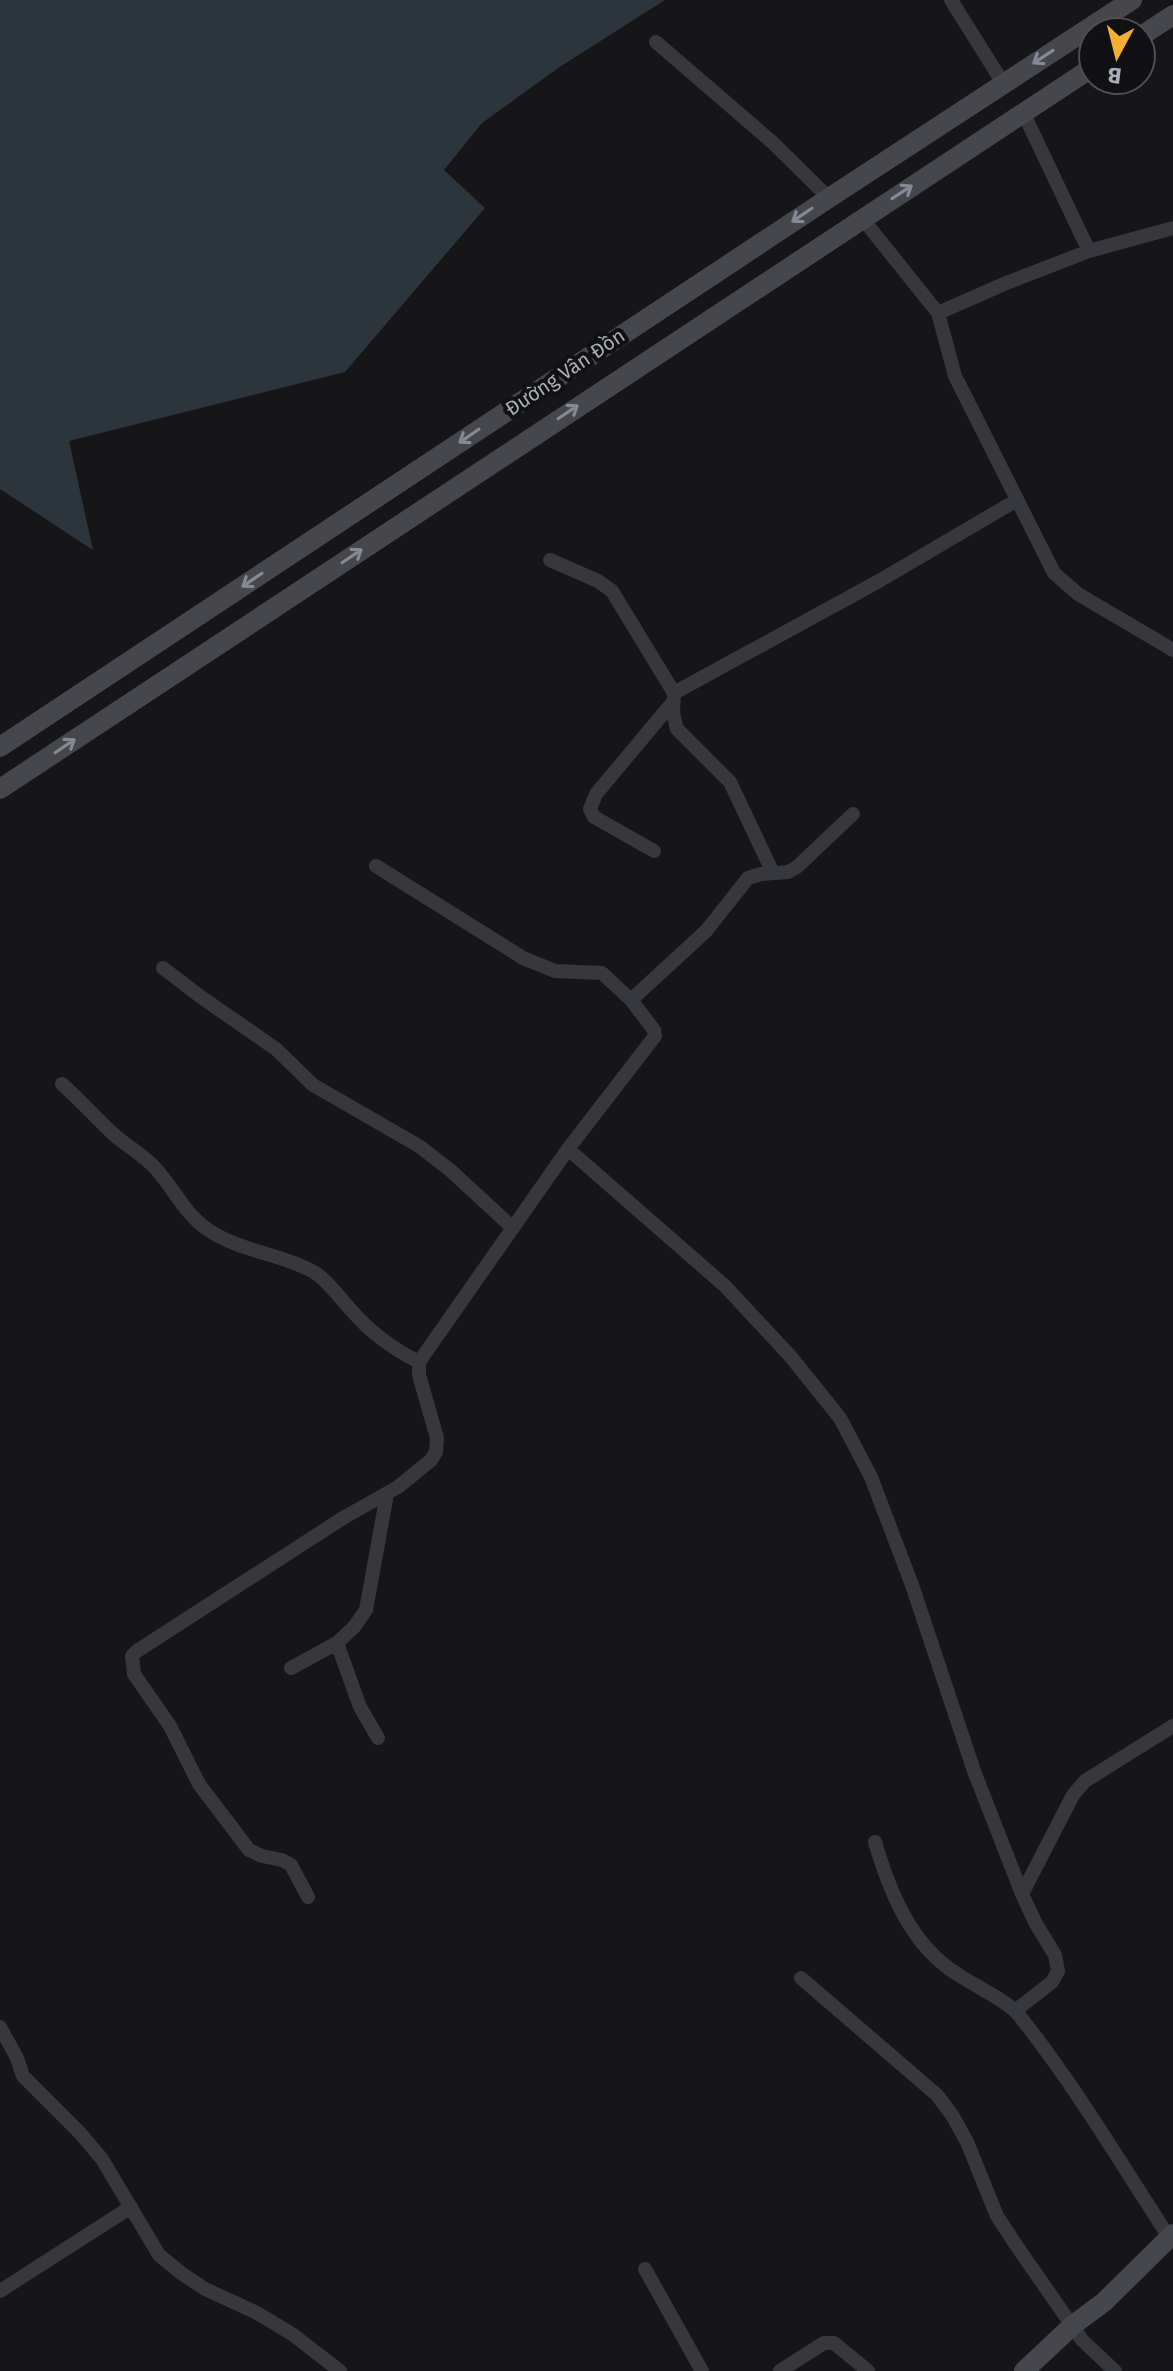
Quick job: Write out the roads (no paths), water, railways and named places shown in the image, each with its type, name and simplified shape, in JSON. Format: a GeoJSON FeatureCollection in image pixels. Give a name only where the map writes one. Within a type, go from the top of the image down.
{"type":"FeatureCollection","features":[{"type":"Feature","properties":{"kind":"main road","name":"Đường Vân Đồn"},"geometry":{"type":"LineString","coordinates":[[0,747],[1132,0]]}},
{"type":"Feature","properties":{"kind":"main road","name":"Đường Vân Đồn"},"geometry":{"type":"LineString","coordinates":[[0,789],[1077,77]]}},
{"type":"Feature","properties":{"kind":"main road"},"geometry":{"type":"LineString","coordinates":[[407,477],[427,506]]}},
{"type":"Feature","properties":{"kind":"main road"},"geometry":{"type":"LineString","coordinates":[[1024,2371],[1073,2325],[1104,2302],[1171,2236]]}},
{"type":"Feature","properties":{"kind":"street"},"geometry":{"type":"LineString","coordinates":[[951,0],[1003,83]]}},
{"type":"Feature","properties":{"kind":"street"},"geometry":{"type":"LineString","coordinates":[[656,42],[772,142],[829,198]]}},
{"type":"Feature","properties":{"kind":"street"},"geometry":{"type":"LineString","coordinates":[[1023,112],[1089,251]]}},
{"type":"Feature","properties":{"kind":"street"},"geometry":{"type":"LineString","coordinates":[[862,218],[938,313],[955,376],[1054,573],[1078,594],[1173,650]]}},
{"type":"Feature","properties":{"kind":"street"},"geometry":{"type":"LineString","coordinates":[[938,313],[1089,251],[1173,228]]}},
{"type":"Feature","properties":{"kind":"street"},"geometry":{"type":"LineString","coordinates":[[654,851],[594,817],[590,809],[596,794],[673,697],[1017,500]]}},
{"type":"Feature","properties":{"kind":"street"},"geometry":{"type":"LineString","coordinates":[[550,560],[598,581],[612,591],[673,697],[677,729],[730,782],[773,873]]}},
{"type":"Feature","properties":{"kind":"street"},"geometry":{"type":"LineString","coordinates":[[631,1000],[706,931],[748,878],[788,872],[805,861],[853,814]]}},
{"type":"Feature","properties":{"kind":"street"},"geometry":{"type":"LineString","coordinates":[[308,1897],[291,1865],[249,1850],[199,1784],[167,1722],[134,1674],[132,1656],[343,1518],[387,1494],[431,1460],[436,1452],[437,1438],[419,1375],[419,1362],[568,1149],[654,1040],[654,1030],[631,1000],[602,973],[555,971],[523,958],[376,866]]}},
{"type":"Feature","properties":{"kind":"street"},"geometry":{"type":"LineString","coordinates":[[163,968],[276,1049],[313,1085],[429,1154],[513,1228]]}},
{"type":"Feature","properties":{"kind":"street"},"geometry":{"type":"LineString","coordinates":[[62,1084],[111,1132],[154,1167],[190,1214],[205,1228],[244,1249],[314,1272],[334,1289],[376,1336],[419,1362]]}},
{"type":"Feature","properties":{"kind":"street"},"geometry":{"type":"LineString","coordinates":[[568,1149],[725,1286],[791,1357],[840,1418],[876,1491],[912,1585],[974,1771],[1022,1894],[1055,1955],[1058,1971],[1052,1982],[1016,2010]]}},
{"type":"Feature","properties":{"kind":"street"},"geometry":{"type":"LineString","coordinates":[[291,1668],[337,1643],[366,1610],[387,1494]]}},
{"type":"Feature","properties":{"kind":"street"},"geometry":{"type":"LineString","coordinates":[[337,1643],[360,1707],[378,1738]]}},
{"type":"Feature","properties":{"kind":"street"},"geometry":{"type":"LineString","coordinates":[[1022,1894],[1066,1808],[1085,1781],[1173,1726]]}},
{"type":"Feature","properties":{"kind":"street"},"geometry":{"type":"LineString","coordinates":[[875,1842],[904,1917],[924,1946],[941,1964],[1016,2010],[1171,2236]]}},
{"type":"Feature","properties":{"kind":"street"},"geometry":{"type":"LineString","coordinates":[[801,1978],[937,2095],[967,2142],[997,2216],[1082,2340],[1115,2371]]}},
{"type":"Feature","properties":{"kind":"street"},"geometry":{"type":"LineString","coordinates":[[0,2027],[23,2076],[102,2159],[159,2255],[205,2289],[257,2313],[292,2334],[340,2371]]}},
{"type":"Feature","properties":{"kind":"street"},"geometry":{"type":"LineString","coordinates":[[0,2291],[131,2207]]}},
{"type":"Feature","properties":{"kind":"street"},"geometry":{"type":"LineString","coordinates":[[645,2269],[702,2371]]}},
{"type":"Feature","properties":{"kind":"street"},"geometry":{"type":"LineString","coordinates":[[780,2371],[824,2343],[834,2343],[868,2371]]}}]}
